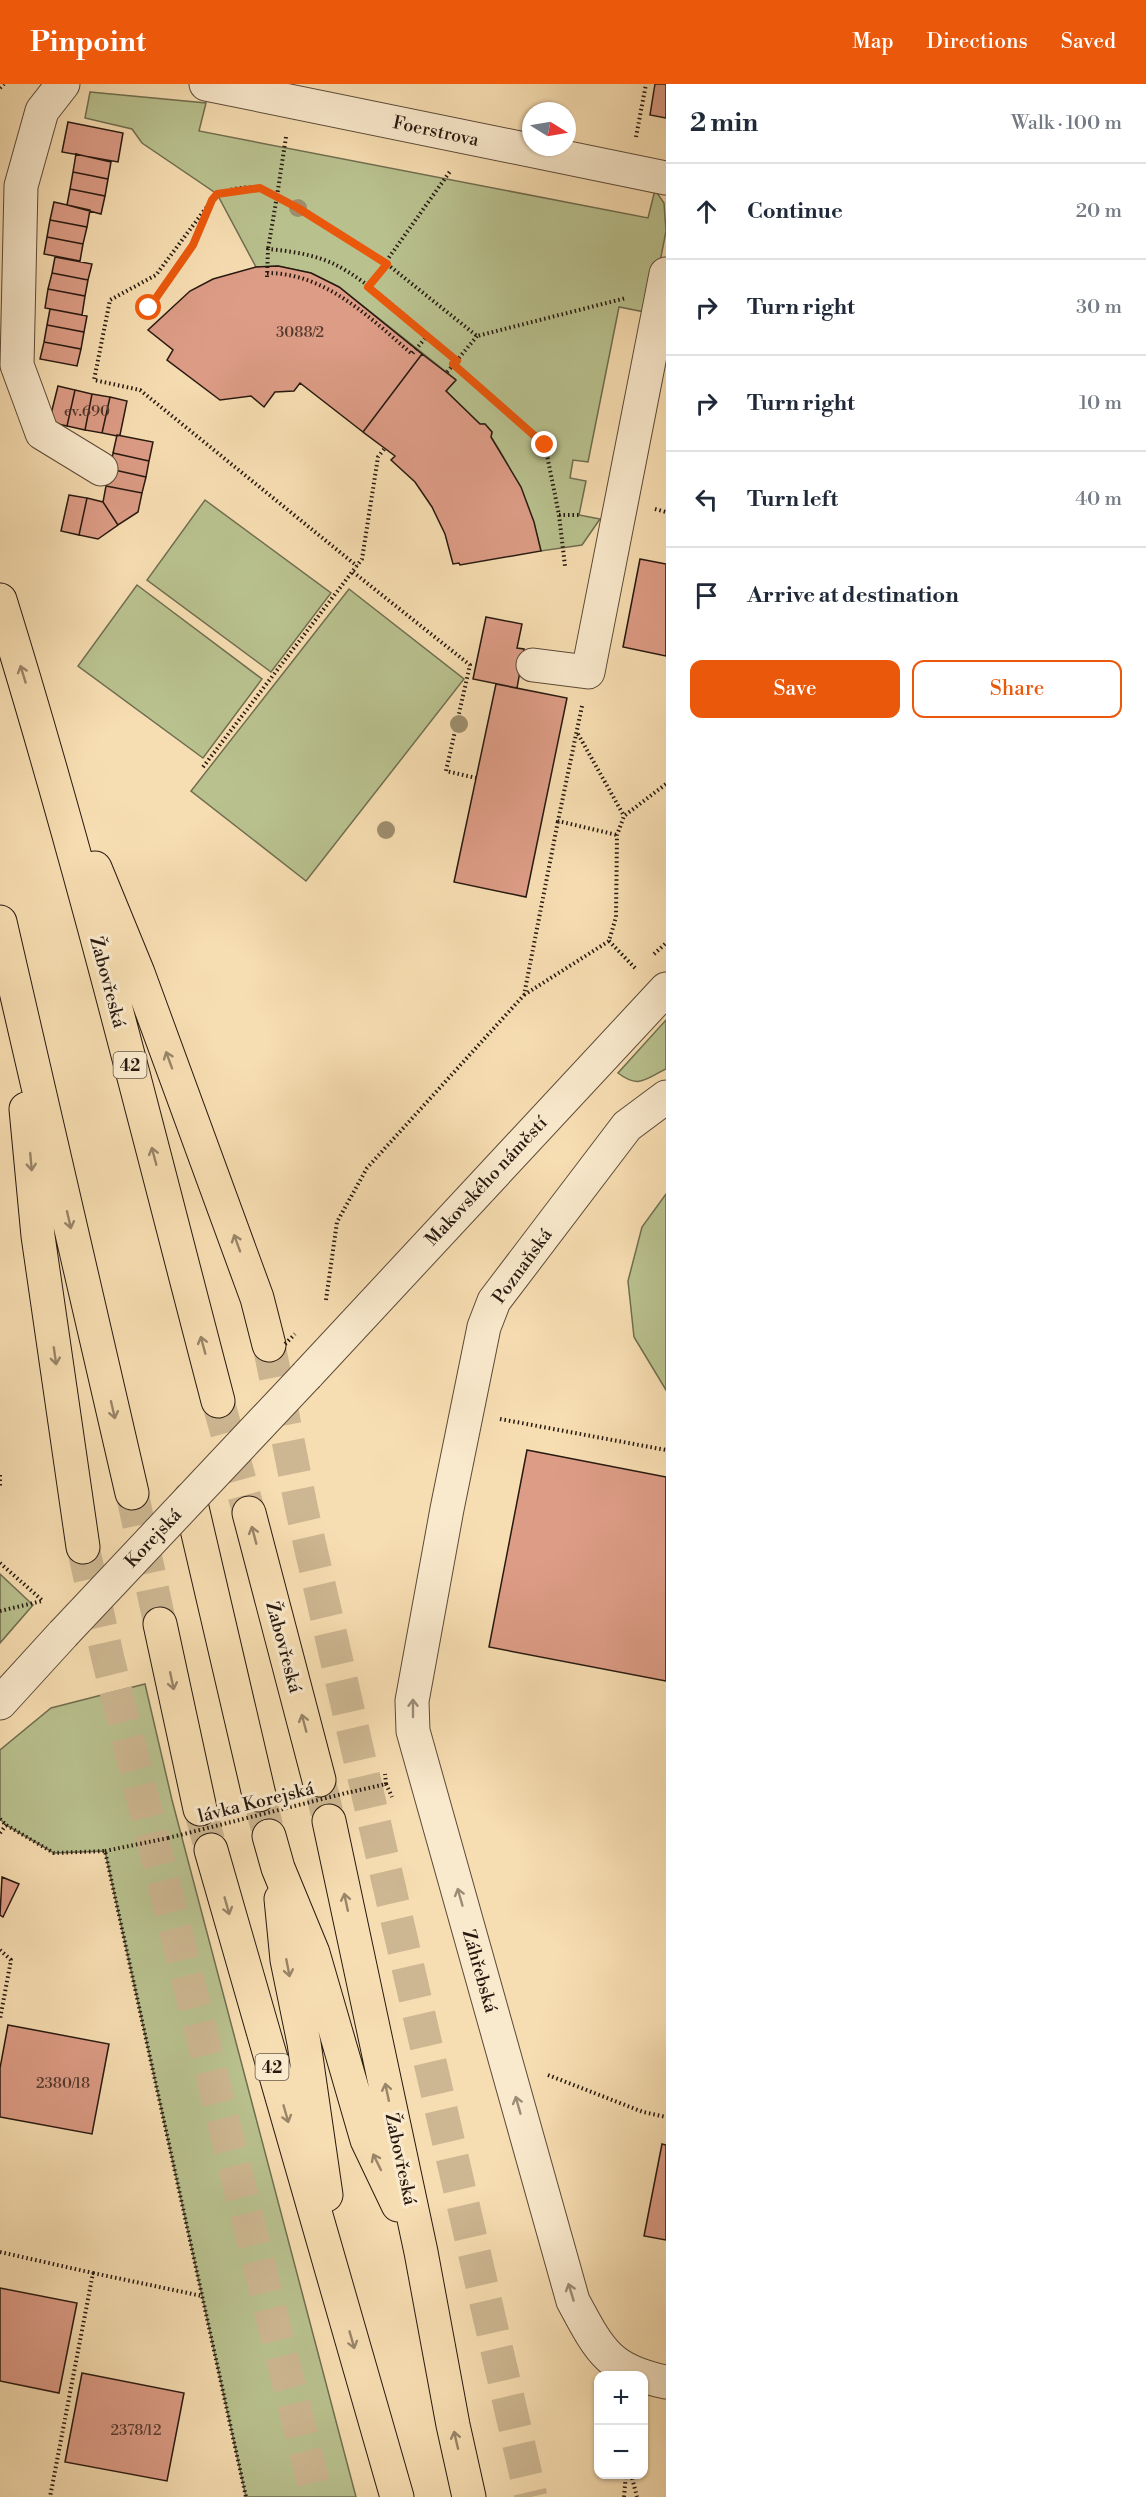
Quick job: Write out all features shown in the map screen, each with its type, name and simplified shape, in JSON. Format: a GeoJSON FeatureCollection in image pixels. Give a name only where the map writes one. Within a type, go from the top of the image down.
{"type":"FeatureCollection","features":[{"type":"Feature","properties":{"kind":"highway","name":"Žabovřeská"},"geometry":{"type":"LineString","coordinates":[[0,600],[39,730],[132,1071],[218,1401]]}},
{"type":"Feature","properties":{"kind":"highway","name":"42"},"geometry":{"type":"LineString","coordinates":[[39,730],[138,973],[257,1298],[268,1345]]}},
{"type":"Feature","properties":{"kind":"highway"},"geometry":{"type":"LineString","coordinates":[[0,922],[132,1493]]}},
{"type":"Feature","properties":{"kind":"highway"},"geometry":{"type":"LineString","coordinates":[[14,979],[38,1236],[83,1546]]}},
{"type":"Feature","properties":{"kind":"highway"},"geometry":{"type":"LineString","coordinates":[[190,1499],[259,1795]]}},
{"type":"Feature","properties":{"kind":"highway","name":"Žabovřeská"},"geometry":{"type":"LineString","coordinates":[[249,1513],[319,1780]]}},
{"type":"Feature","properties":{"kind":"highway"},"geometry":{"type":"LineString","coordinates":[[160,1624],[200,1809]]}},
{"type":"Feature","properties":{"kind":"highway","name":"Žabovřeská"},"geometry":{"type":"LineString","coordinates":[[329,1821],[421,2252],[453,2425],[469,2497]]}},
{"type":"Feature","properties":{"kind":"highway","name":"42"},"geometry":{"type":"LineString","coordinates":[[269,1836],[278,1868],[313,1953],[367,2140],[421,2252]]}},
{"type":"Feature","properties":{"kind":"highway","name":"42"},"geometry":{"type":"LineString","coordinates":[[211,1850],[397,2497]]}},
{"type":"Feature","properties":{"kind":"highway","name":"42"},"geometry":{"type":"LineString","coordinates":[[278,1868],[286,1960],[304,2043],[321,2149],[336,2284]]}},
{"type":"Feature","properties":{"kind":"street"},"geometry":{"type":"LineString","coordinates":[[63,84],[42,111],[21,186],[17,365],[42,434],[101,469]]}},
{"type":"Feature","properties":{"kind":"street","name":"Foerstrova"},"geometry":{"type":"LineString","coordinates":[[206,84],[666,178]]}},
{"type":"Feature","properties":{"kind":"street"},"geometry":{"type":"LineString","coordinates":[[533,665],[588,672],[666,274]]}},
{"type":"Feature","properties":{"kind":"street","name":"Makovského náměstí"},"geometry":{"type":"LineString","coordinates":[[307,1375],[666,989]]}},
{"type":"Feature","properties":{"kind":"street","name":"Poznaňská"},"geometry":{"type":"LineString","coordinates":[[447,1509],[484,1327],[494,1302],[627,1126],[666,1097]]}},
{"type":"Feature","properties":{"kind":"street","name":"Korejská"},"geometry":{"type":"LineString","coordinates":[[0,1703],[307,1375]]}},
{"type":"Feature","properties":{"kind":"street","name":"Záhřebská"},"geometry":{"type":"LineString","coordinates":[[447,1509],[412,1701],[413,1731],[573,2301],[596,2345],[615,2365],[666,2382]]}},
{"type":"Feature","properties":{"kind":"path"},"geometry":{"type":"LineString","coordinates":[[0,88],[4,84]]}},
{"type":"Feature","properties":{"kind":"path"},"geometry":{"type":"LineString","coordinates":[[634,146],[646,84]]}},
{"type":"Feature","properties":{"kind":"path"},"geometry":{"type":"LineString","coordinates":[[291,101],[268,249],[267,275],[278,273],[335,292],[412,354],[427,336]]}},
{"type":"Feature","properties":{"kind":"path"},"geometry":{"type":"LineString","coordinates":[[368,287],[387,264],[472,138]]}},
{"type":"Feature","properties":{"kind":"path"},"geometry":{"type":"LineString","coordinates":[[357,566],[140,390],[94,380],[110,300],[156,275],[217,194],[229,190],[260,188],[277,196],[387,264],[477,336]]}},
{"type":"Feature","properties":{"kind":"path"},"geometry":{"type":"LineString","coordinates":[[149,308],[193,245],[212,200]]}},
{"type":"Feature","properties":{"kind":"path"},"geometry":{"type":"LineString","coordinates":[[268,249],[296,252],[320,258],[368,287],[427,336],[545,445],[559,515],[565,566]]}},
{"type":"Feature","properties":{"kind":"path"},"geometry":{"type":"LineString","coordinates":[[447,372],[477,336],[635,296]]}},
{"type":"Feature","properties":{"kind":"path"},"geometry":{"type":"LineString","coordinates":[[203,767],[362,559],[378,457],[385,448]]}},
{"type":"Feature","properties":{"kind":"path"},"geometry":{"type":"LineString","coordinates":[[559,515],[579,515]]}},
{"type":"Feature","properties":{"kind":"path"},"geometry":{"type":"LineString","coordinates":[[353,572],[470,665],[446,771],[476,778]]}},
{"type":"Feature","properties":{"kind":"path"},"geometry":{"type":"LineString","coordinates":[[524,995],[558,821],[578,733],[588,672]]}},
{"type":"Feature","properties":{"kind":"path"},"geometry":{"type":"LineString","coordinates":[[578,733],[624,816]]}},
{"type":"Feature","properties":{"kind":"path"},"geometry":{"type":"LineString","coordinates":[[326,1301],[337,1222],[367,1168],[524,995],[609,941],[616,917],[617,835],[624,816],[666,784]]}},
{"type":"Feature","properties":{"kind":"path"},"geometry":{"type":"LineString","coordinates":[[558,821],[617,835]]}},
{"type":"Feature","properties":{"kind":"path"},"geometry":{"type":"LineString","coordinates":[[609,941],[638,970]]}},
{"type":"Feature","properties":{"kind":"path"},"geometry":{"type":"LineString","coordinates":[[497,1418],[666,1450]]}},
{"type":"Feature","properties":{"kind":"path"},"geometry":{"type":"LineString","coordinates":[[0,1475],[0,1486]]}},
{"type":"Feature","properties":{"kind":"path"},"geometry":{"type":"LineString","coordinates":[[0,1563],[43,1601],[0,1611]]}},
{"type":"Feature","properties":{"kind":"path","name":"lávka Korejská"},"geometry":{"type":"LineString","coordinates":[[0,1819],[6,1825],[54,1852],[105,1851],[168,1838],[350,1792]]}},
{"type":"Feature","properties":{"kind":"path"},"geometry":{"type":"LineString","coordinates":[[0,1833],[6,1825]]}},
{"type":"Feature","properties":{"kind":"path"},"geometry":{"type":"LineString","coordinates":[[105,1851],[246,2497]]}},
{"type":"Feature","properties":{"kind":"path"},"geometry":{"type":"LineString","coordinates":[[0,1950],[11,1960],[0,2019]]}},
{"type":"Feature","properties":{"kind":"path"},"geometry":{"type":"LineString","coordinates":[[540,2072],[643,2112],[666,2116]]}},
{"type":"Feature","properties":{"kind":"path"},"geometry":{"type":"LineString","coordinates":[[0,2252],[202,2296]]}},
{"type":"Feature","properties":{"kind":"path"},"geometry":{"type":"LineString","coordinates":[[50,2497],[93,2274]]}},
{"type":"Feature","properties":{"kind":"path"},"geometry":{"type":"LineString","coordinates":[[624,2497],[626,2479]]}},
{"type":"Feature","properties":{"kind":"path"},"geometry":{"type":"LineString","coordinates":[[633,2479],[637,2497]]}},
{"type":"Feature","properties":{"kind":"green space"},"geometry":{"type":"Polygon","coordinates":[[[90,92],[206,103],[199,131],[648,218],[655,190],[664,203],[666,231],[650,313],[619,307],[588,462],[573,460],[570,478],[586,481],[579,515],[600,519],[582,545],[541,551],[521,492],[491,437],[492,432],[485,424],[480,424],[446,391],[455,379],[339,287],[311,273],[278,266],[256,267],[217,194],[142,143],[132,129],[85,118],[90,92]]]}},
{"type":"Feature","properties":{"kind":"green space"},"geometry":{"type":"Polygon","coordinates":[[[205,500],[331,593],[271,672],[147,580],[205,500]]]}},
{"type":"Feature","properties":{"kind":"green space"},"geometry":{"type":"Polygon","coordinates":[[[137,585],[262,679],[203,758],[78,666],[137,585]]]}},
{"type":"Feature","properties":{"kind":"green space"},"geometry":{"type":"Polygon","coordinates":[[[349,589],[464,679],[306,881],[191,791],[349,589]]]}},
{"type":"Feature","properties":{"kind":"green space"},"geometry":{"type":"Polygon","coordinates":[[[666,1020],[666,1069],[642,1081],[631,1081],[618,1073],[666,1020]]]}},
{"type":"Feature","properties":{"kind":"green space"},"geometry":{"type":"Polygon","coordinates":[[[666,1194],[666,1390],[634,1337],[628,1281],[642,1227],[666,1194]]]}},
{"type":"Feature","properties":{"kind":"green space"},"geometry":{"type":"Polygon","coordinates":[[[0,1574],[33,1605],[0,1643],[0,1574]]]}},
{"type":"Feature","properties":{"kind":"green space"},"geometry":{"type":"Polygon","coordinates":[[[145,1684],[172,1800],[356,2497],[246,2497],[105,1851],[54,1853],[6,1825],[0,1819],[0,1750],[51,1708],[145,1684]]]}},
{"type":"Feature","properties":{"kind":"building"},"geometry":{"type":"Polygon","coordinates":[[[655,84],[666,84],[666,118],[650,115],[655,84]]]}},
{"type":"Feature","properties":{"kind":"building"},"geometry":{"type":"Polygon","coordinates":[[[68,122],[123,133],[118,162],[62,152],[68,122]]]}},
{"type":"Feature","properties":{"kind":"building"},"geometry":{"type":"Polygon","coordinates":[[[76,154],[111,162],[108,179],[73,172],[76,154]]]}},
{"type":"Feature","properties":{"kind":"building"},"geometry":{"type":"Polygon","coordinates":[[[73,172],[108,179],[105,196],[70,189],[73,172]]]}},
{"type":"Feature","properties":{"kind":"building"},"geometry":{"type":"Polygon","coordinates":[[[70,189],[105,196],[101,214],[67,205],[70,189]]]}},
{"type":"Feature","properties":{"kind":"building"},"geometry":{"type":"Polygon","coordinates":[[[54,202],[90,210],[87,227],[50,220],[54,202]]]}},
{"type":"Feature","properties":{"kind":"building"},"geometry":{"type":"Polygon","coordinates":[[[50,220],[87,227],[83,244],[47,237],[50,220]]]}},
{"type":"Feature","properties":{"kind":"building"},"geometry":{"type":"Polygon","coordinates":[[[47,237],[83,244],[80,261],[44,254],[47,237]]]}},
{"type":"Feature","properties":{"kind":"building"},"geometry":{"type":"Polygon","coordinates":[[[55,257],[92,264],[88,280],[52,273],[55,257]]]}},
{"type":"Feature","properties":{"kind":"building"},"geometry":{"type":"Polygon","coordinates":[[[278,266],[311,273],[339,287],[422,354],[363,432],[300,383],[294,391],[275,392],[264,407],[251,396],[220,400],[167,360],[173,350],[148,330],[190,291],[213,279],[256,267],[278,266]]]}},
{"type":"Feature","properties":{"kind":"building"},"geometry":{"type":"Polygon","coordinates":[[[52,273],[88,280],[85,296],[48,289],[52,273]]]}},
{"type":"Feature","properties":{"kind":"building"},"geometry":{"type":"Polygon","coordinates":[[[48,289],[85,296],[82,315],[45,308],[48,289]]]}},
{"type":"Feature","properties":{"kind":"building"},"geometry":{"type":"Polygon","coordinates":[[[50,309],[87,316],[84,332],[47,325],[50,309]]]}},
{"type":"Feature","properties":{"kind":"building"},"geometry":{"type":"Polygon","coordinates":[[[47,325],[84,332],[81,349],[44,342],[47,325]]]}},
{"type":"Feature","properties":{"kind":"building"},"geometry":{"type":"Polygon","coordinates":[[[44,342],[81,349],[77,366],[40,359],[44,342]]]}},
{"type":"Feature","properties":{"kind":"building"},"geometry":{"type":"Polygon","coordinates":[[[422,354],[456,380],[446,391],[480,424],[485,424],[492,432],[491,437],[521,487],[534,522],[541,551],[460,565],[459,563],[453,564],[445,534],[432,507],[415,482],[391,460],[395,456],[363,432],[422,354]]]}},
{"type":"Feature","properties":{"kind":"building"},"geometry":{"type":"Polygon","coordinates":[[[58,386],[75,390],[67,426],[49,422],[58,386]]]}},
{"type":"Feature","properties":{"kind":"building"},"geometry":{"type":"Polygon","coordinates":[[[75,390],[92,394],[85,430],[67,426],[75,390]]]}},
{"type":"Feature","properties":{"kind":"building"},"geometry":{"type":"Polygon","coordinates":[[[92,394],[110,397],[102,433],[85,430],[92,394]]]}},
{"type":"Feature","properties":{"kind":"building"},"geometry":{"type":"Polygon","coordinates":[[[110,397],[127,401],[120,435],[117,436],[102,433],[110,397]]]}},
{"type":"Feature","properties":{"kind":"building"},"geometry":{"type":"Polygon","coordinates":[[[117,435],[153,442],[149,461],[113,453],[117,435]]]}},
{"type":"Feature","properties":{"kind":"building"},"geometry":{"type":"Polygon","coordinates":[[[113,453],[149,461],[146,477],[110,469],[113,453]]]}},
{"type":"Feature","properties":{"kind":"building"},"geometry":{"type":"Polygon","coordinates":[[[110,469],[146,477],[142,493],[106,486],[110,469]]]}},
{"type":"Feature","properties":{"kind":"building"},"geometry":{"type":"Polygon","coordinates":[[[106,486],[142,493],[138,512],[118,525],[103,502],[106,486]]]}},
{"type":"Feature","properties":{"kind":"building"},"geometry":{"type":"Polygon","coordinates":[[[69,495],[87,498],[79,535],[61,531],[69,495]]]}},
{"type":"Feature","properties":{"kind":"building"},"geometry":{"type":"Polygon","coordinates":[[[87,498],[103,502],[118,525],[98,539],[79,535],[87,498]]]}},
{"type":"Feature","properties":{"kind":"building"},"geometry":{"type":"Polygon","coordinates":[[[640,559],[666,564],[666,656],[623,647],[640,559]]]}},
{"type":"Feature","properties":{"kind":"building"},"geometry":{"type":"Polygon","coordinates":[[[486,617],[522,624],[517,648],[524,649],[517,688],[473,679],[486,617]]]}},
{"type":"Feature","properties":{"kind":"building"},"geometry":{"type":"Polygon","coordinates":[[[496,684],[567,698],[526,897],[454,882],[496,684]]]}},
{"type":"Feature","properties":{"kind":"building"},"geometry":{"type":"Polygon","coordinates":[[[527,1450],[666,1477],[666,1681],[489,1647],[527,1450]]]}},
{"type":"Feature","properties":{"kind":"building"},"geometry":{"type":"Polygon","coordinates":[[[2,1877],[19,1884],[3,1917],[0,1915],[2,1877]]]}},
{"type":"Feature","properties":{"kind":"building"},"geometry":{"type":"Polygon","coordinates":[[[8,2025],[109,2044],[92,2134],[0,2117],[0,2068],[8,2025]]]}},
{"type":"Feature","properties":{"kind":"building"},"geometry":{"type":"Polygon","coordinates":[[[662,2144],[666,2145],[666,2240],[644,2236],[662,2144]]]}},
{"type":"Feature","properties":{"kind":"building"},"geometry":{"type":"Polygon","coordinates":[[[0,2288],[77,2303],[59,2393],[0,2381],[0,2288]]]}},
{"type":"Feature","properties":{"kind":"building"},"geometry":{"type":"Polygon","coordinates":[[[82,2373],[184,2393],[167,2481],[65,2462],[82,2373]]]}},
{"type":"Feature","properties":{"kind":"tunnel"},"geometry":{"type":"LineString","coordinates":[[269,1345],[302,1511],[531,2497]]}},
{"type":"Feature","properties":{"kind":"tunnel"},"geometry":{"type":"LineString","coordinates":[[218,1401],[249,1513]]}},
{"type":"Feature","properties":{"kind":"tunnel"},"geometry":{"type":"LineString","coordinates":[[132,1493],[160,1624]]}},
{"type":"Feature","properties":{"kind":"tunnel"},"geometry":{"type":"LineString","coordinates":[[83,1547],[108,1659],[317,2497]]}},
{"type":"Feature","properties":{"kind":"tunnel"},"geometry":{"type":"LineString","coordinates":[[319,1780],[329,1821]]}},
{"type":"Feature","properties":{"kind":"tunnel"},"geometry":{"type":"LineString","coordinates":[[259,1795],[269,1836]]}},
{"type":"Feature","properties":{"kind":"tunnel"},"geometry":{"type":"LineString","coordinates":[[200,1809],[211,1850]]}},
{"type":"Feature","properties":{"kind":"route"},"geometry":{"type":"LineString","coordinates":[[149,308],[193,245],[212,200],[217,194],[229,190],[260,188],[298,208],[387,264],[368,287],[457,361],[453,364],[545,445]]}}]}
